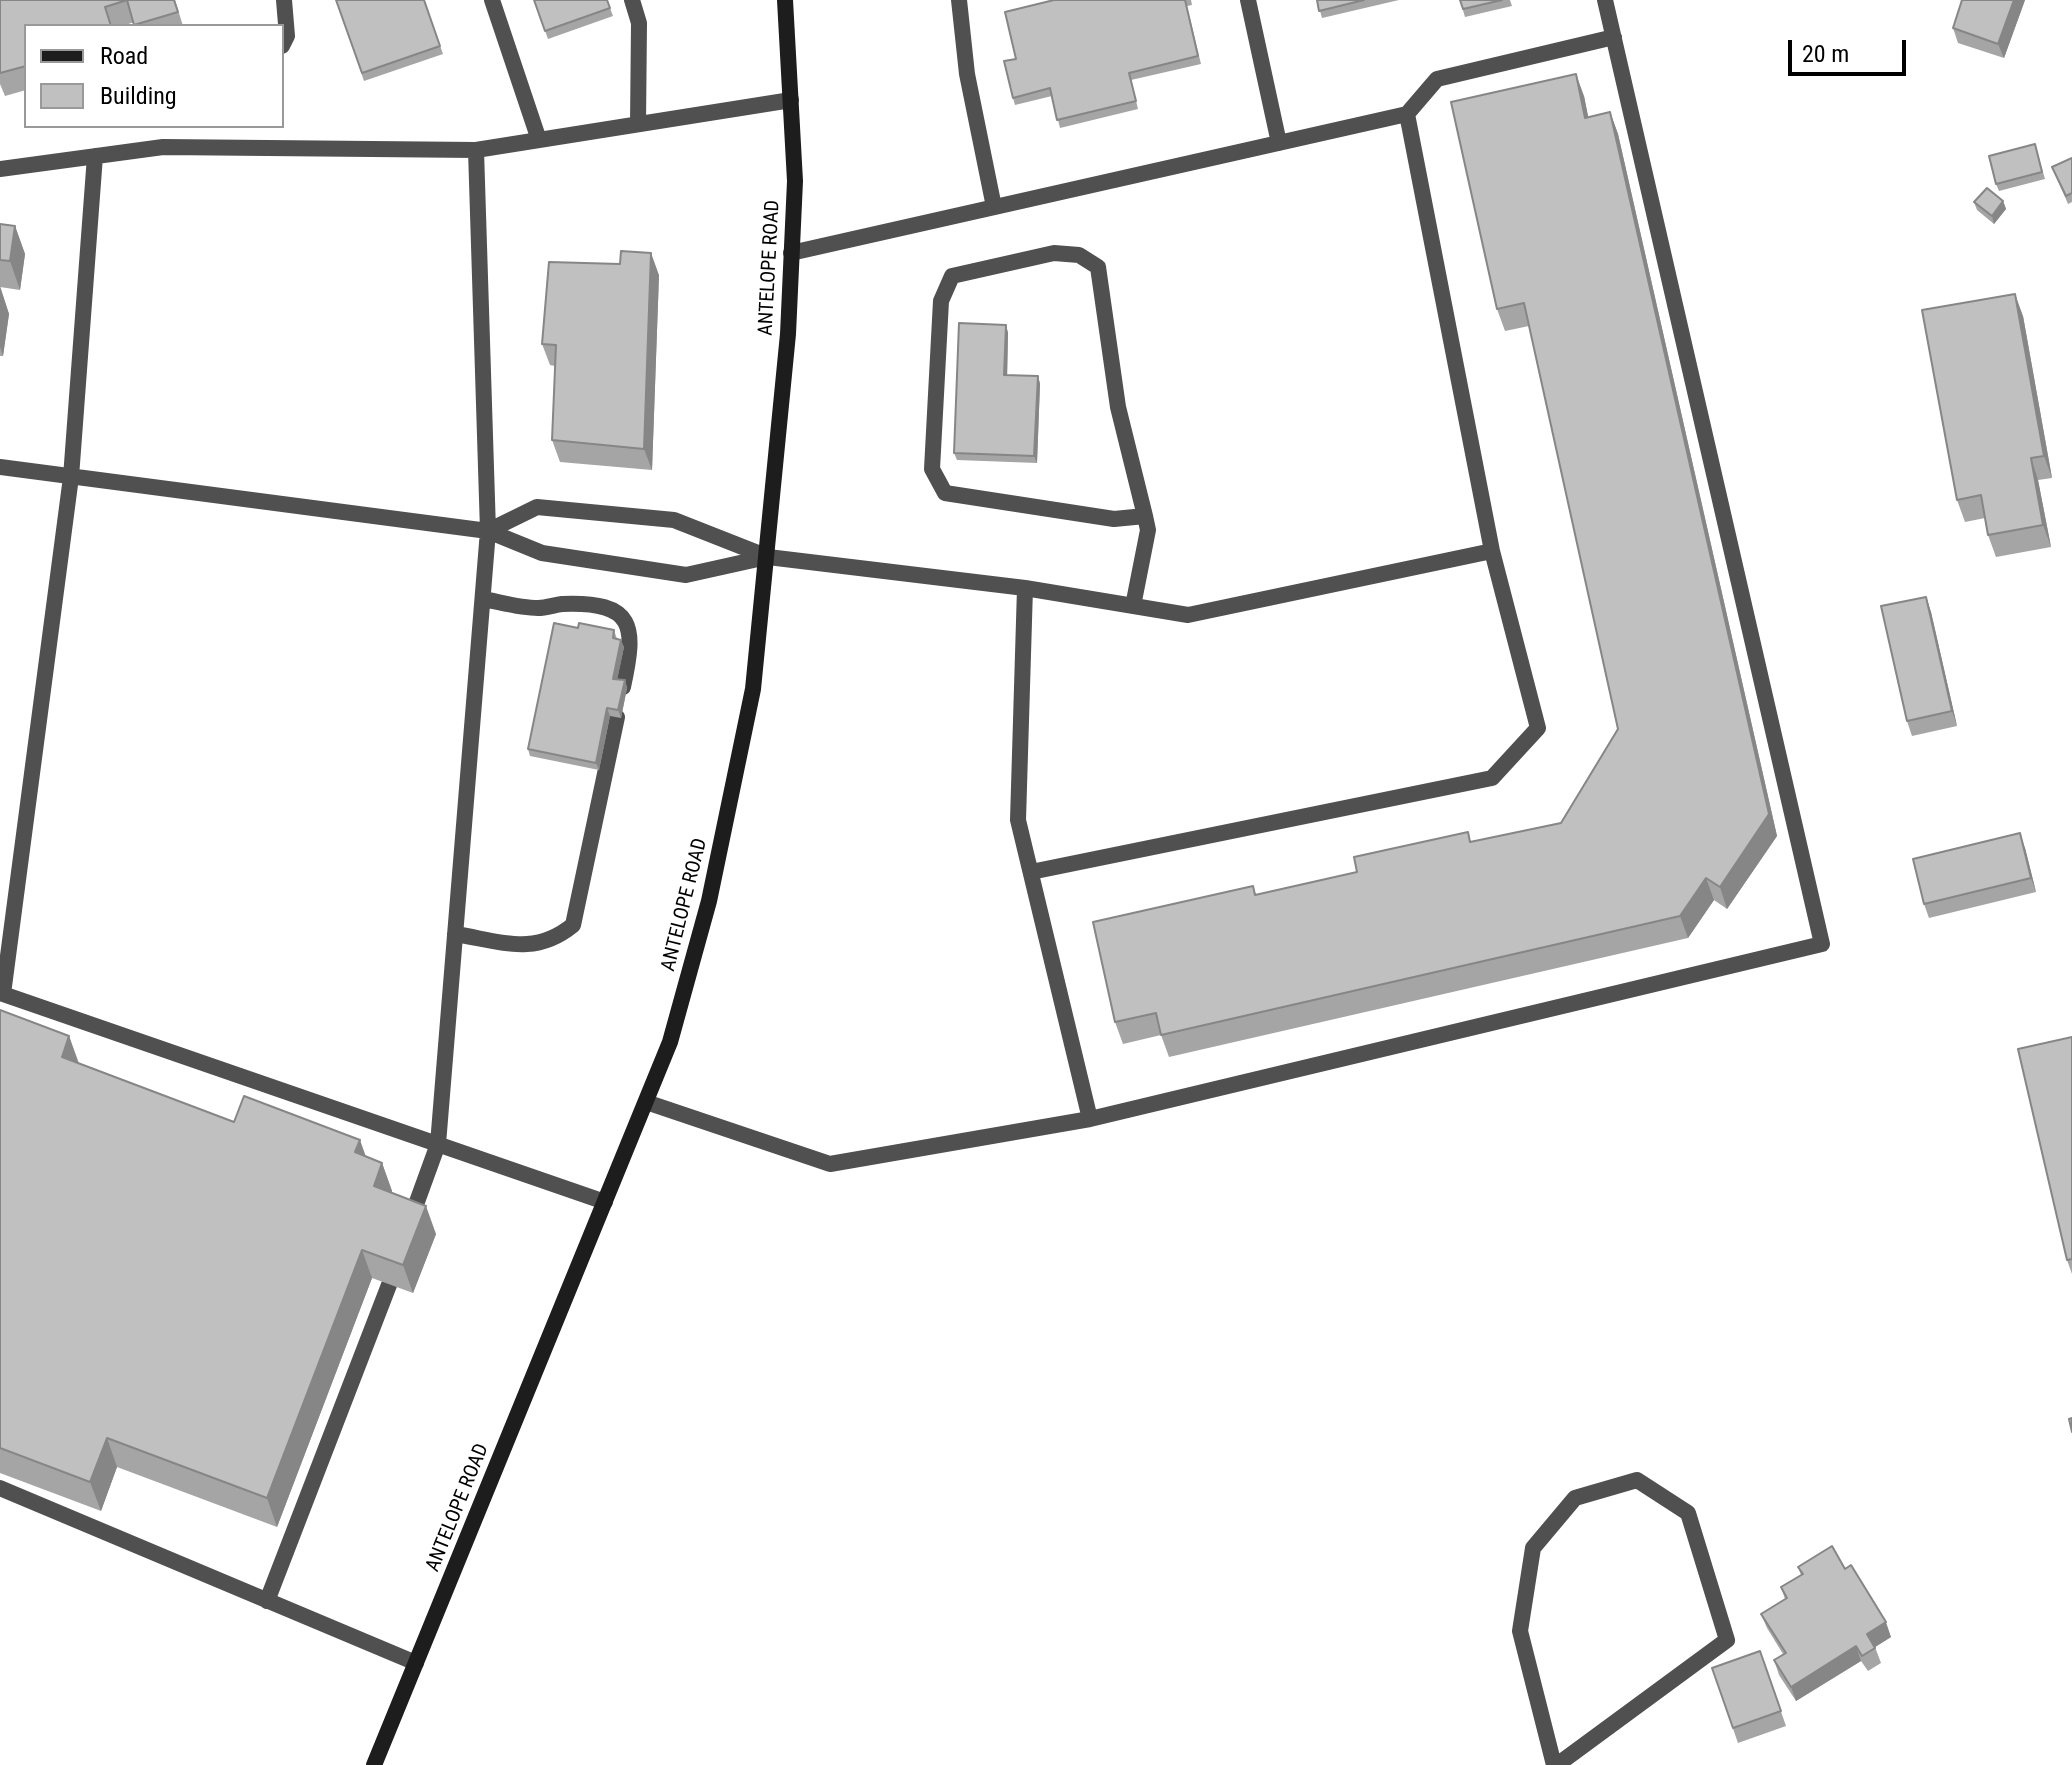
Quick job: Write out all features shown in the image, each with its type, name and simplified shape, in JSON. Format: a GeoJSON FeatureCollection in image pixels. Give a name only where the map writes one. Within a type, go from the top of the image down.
{"type":"FeatureCollection","features":[{"type":"Feature","properties":{"kind":"main road","name":"ANTELOPE ROAD"},"geometry":{"type":"LineString","coordinates":[[374,1765],[670,1042],[709,901],[753,689],[768,557],[795,181],[785,0]]}},
{"type":"Feature","properties":{"kind":"street"},"geometry":{"type":"LineString","coordinates":[[284,0],[287,36],[284,42]]}},
{"type":"Feature","properties":{"kind":"street"},"geometry":{"type":"LineString","coordinates":[[492,0],[539,140]]}},
{"type":"Feature","properties":{"kind":"street"},"geometry":{"type":"LineString","coordinates":[[632,0],[639,23],[638,124]]}},
{"type":"Feature","properties":{"kind":"street"},"geometry":{"type":"LineString","coordinates":[[959,0],[967,74],[994,207]]}},
{"type":"Feature","properties":{"kind":"street"},"geometry":{"type":"LineString","coordinates":[[1248,0],[1279,143]]}},
{"type":"Feature","properties":{"kind":"street"},"geometry":{"type":"LineString","coordinates":[[646,1102],[830,1164],[1090,1119],[1822,944],[1605,0]]}},
{"type":"Feature","properties":{"kind":"street"},"geometry":{"type":"LineString","coordinates":[[791,253],[1407,114],[1437,79],[1614,37]]}},
{"type":"Feature","properties":{"kind":"street"},"geometry":{"type":"LineString","coordinates":[[0,169],[163,147],[476,150],[791,100]]}},
{"type":"Feature","properties":{"kind":"street"},"geometry":{"type":"LineString","coordinates":[[1031,872],[1492,778],[1538,728],[1492,551],[1407,114]]}},
{"type":"Feature","properties":{"kind":"street"},"geometry":{"type":"LineString","coordinates":[[409,1224],[438,1144],[488,531],[476,150]]}},
{"type":"Feature","properties":{"kind":"street"},"geometry":{"type":"LineString","coordinates":[[95,156],[71,477],[3,994],[605,1202]]}},
{"type":"Feature","properties":{"kind":"street"},"geometry":{"type":"LineString","coordinates":[[1133,606],[1148,530],[1145,516],[1118,407],[1098,267],[1079,255],[1054,253],[952,276],[941,301],[932,469],[945,493],[1114,519],[1145,516]]}},
{"type":"Feature","properties":{"kind":"street"},"geometry":{"type":"LineString","coordinates":[[0,467],[488,531],[542,553],[686,575],[768,557]]}},
{"type":"Feature","properties":{"kind":"street"},"geometry":{"type":"LineString","coordinates":[[488,531],[537,507],[674,520],[768,557],[1025,588],[1188,615],[1492,551]]}},
{"type":"Feature","properties":{"kind":"street"},"geometry":{"type":"LineString","coordinates":[[1025,588],[1018,820],[1090,1119]]}},
{"type":"Feature","properties":{"kind":"street"},"geometry":{"type":"LineString","coordinates":[[483,599],[538,608],[560,604],[603,605],[624,620],[633,641],[623,687]]}},
{"type":"Feature","properties":{"kind":"street"},"geometry":{"type":"LineString","coordinates":[[455,934],[532,946],[556,938],[573,925],[617,717]]}},
{"type":"Feature","properties":{"kind":"street"},"geometry":{"type":"LineString","coordinates":[[267,1601],[389,1285]]}},
{"type":"Feature","properties":{"kind":"street"},"geometry":{"type":"LineString","coordinates":[[1637,1480],[1688,1513],[1727,1640],[1555,1765],[1520,1631],[1533,1548],[1575,1498],[1637,1480]]}},
{"type":"Feature","properties":{"kind":"street"},"geometry":{"type":"LineString","coordinates":[[0,1488],[416,1663]]}},
{"type":"Feature","properties":{"kind":"building"},"geometry":{"type":"Polygon","coordinates":[[[0,0],[127,0],[105,7],[110,24],[24,24],[24,67],[0,73],[0,0]]]}},
{"type":"Feature","properties":{"kind":"building"},"geometry":{"type":"Polygon","coordinates":[[[127,0],[174,0],[178,12],[134,24],[127,0]]]}},
{"type":"Feature","properties":{"kind":"building"},"geometry":{"type":"Polygon","coordinates":[[[336,0],[424,0],[440,46],[362,73],[336,0]]]}},
{"type":"Feature","properties":{"kind":"building"},"geometry":{"type":"Polygon","coordinates":[[[534,0],[607,0],[610,8],[545,31],[534,0]]]}},
{"type":"Feature","properties":{"kind":"building"},"geometry":{"type":"Polygon","coordinates":[[[1054,0],[1185,0],[1198,56],[1129,73],[1136,101],[1057,120],[1050,88],[1013,98],[1004,61],[1016,59],[1005,12],[1054,0]]]}},
{"type":"Feature","properties":{"kind":"building"},"geometry":{"type":"Polygon","coordinates":[[[1317,0],[1364,0],[1319,11],[1317,0]]]}},
{"type":"Feature","properties":{"kind":"building"},"geometry":{"type":"Polygon","coordinates":[[[1460,0],[1502,0],[1463,9],[1460,0]]]}},
{"type":"Feature","properties":{"kind":"building"},"geometry":{"type":"Polygon","coordinates":[[[1962,0],[2014,0],[1998,44],[1953,28],[1962,0]]]}},
{"type":"Feature","properties":{"kind":"building"},"geometry":{"type":"Polygon","coordinates":[[[1576,74],[1585,118],[1610,112],[1769,814],[1720,887],[1706,878],[1680,916],[1161,1035],[1156,1013],[1115,1022],[1093,922],[1253,886],[1255,895],[1357,872],[1354,857],[1468,832],[1470,842],[1561,823],[1618,729],[1524,303],[1497,309],[1451,102],[1576,74]]]}},
{"type":"Feature","properties":{"kind":"building"},"geometry":{"type":"Polygon","coordinates":[[[2035,144],[2042,172],[1996,184],[1989,156],[2035,144]]]}},
{"type":"Feature","properties":{"kind":"building"},"geometry":{"type":"Polygon","coordinates":[[[2072,158],[2072,193],[2066,196],[2052,167],[2072,158]]]}},
{"type":"Feature","properties":{"kind":"building"},"geometry":{"type":"Polygon","coordinates":[[[1987,188],[2003,201],[1992,216],[1974,202],[1987,188]]]}},
{"type":"Feature","properties":{"kind":"building"},"geometry":{"type":"Polygon","coordinates":[[[0,224],[15,226],[10,261],[0,260],[0,224]]]}},
{"type":"Feature","properties":{"kind":"building"},"geometry":{"type":"Polygon","coordinates":[[[621,251],[651,253],[644,449],[552,440],[556,345],[542,344],[549,262],[620,264],[621,251]]]}},
{"type":"Feature","properties":{"kind":"building"},"geometry":{"type":"Polygon","coordinates":[[[2015,294],[2044,456],[2031,458],[2043,525],[1988,535],[1981,495],[1957,500],[1922,310],[2015,294]]]}},
{"type":"Feature","properties":{"kind":"building"},"geometry":{"type":"Polygon","coordinates":[[[959,323],[1006,325],[1004,375],[1038,376],[1034,456],[954,453],[959,323]]]}},
{"type":"Feature","properties":{"kind":"building"},"geometry":{"type":"Polygon","coordinates":[[[1926,597],[1952,711],[1907,721],[1881,606],[1926,597]]]}},
{"type":"Feature","properties":{"kind":"building"},"geometry":{"type":"Polygon","coordinates":[[[554,623],[578,628],[579,623],[614,630],[613,638],[621,640],[613,679],[625,680],[618,710],[607,708],[596,763],[528,749],[554,623]]]}},
{"type":"Feature","properties":{"kind":"building"},"geometry":{"type":"Polygon","coordinates":[[[2020,833],[2031,878],[1924,904],[1913,859],[2020,833]]]}},
{"type":"Feature","properties":{"kind":"building"},"geometry":{"type":"Polygon","coordinates":[[[0,1010],[69,1036],[62,1057],[234,1122],[244,1096],[360,1140],[355,1152],[382,1163],[374,1186],[426,1206],[403,1265],[362,1250],[267,1498],[107,1438],[90,1482],[0,1448],[0,1010]]]}},
{"type":"Feature","properties":{"kind":"building"},"geometry":{"type":"Polygon","coordinates":[[[2072,1037],[2072,1259],[2067,1260],[2018,1049],[2072,1037]]]}},
{"type":"Feature","properties":{"kind":"building"},"geometry":{"type":"Polygon","coordinates":[[[1832,1546],[1845,1569],[1851,1565],[1886,1622],[1867,1634],[1875,1648],[1862,1656],[1856,1646],[1791,1687],[1774,1660],[1786,1653],[1761,1614],[1787,1598],[1781,1587],[1803,1574],[1798,1567],[1832,1546]]]}},
{"type":"Feature","properties":{"kind":"building"},"geometry":{"type":"Polygon","coordinates":[[[1760,1651],[1781,1711],[1733,1728],[1712,1668],[1760,1651]]]}}]}
